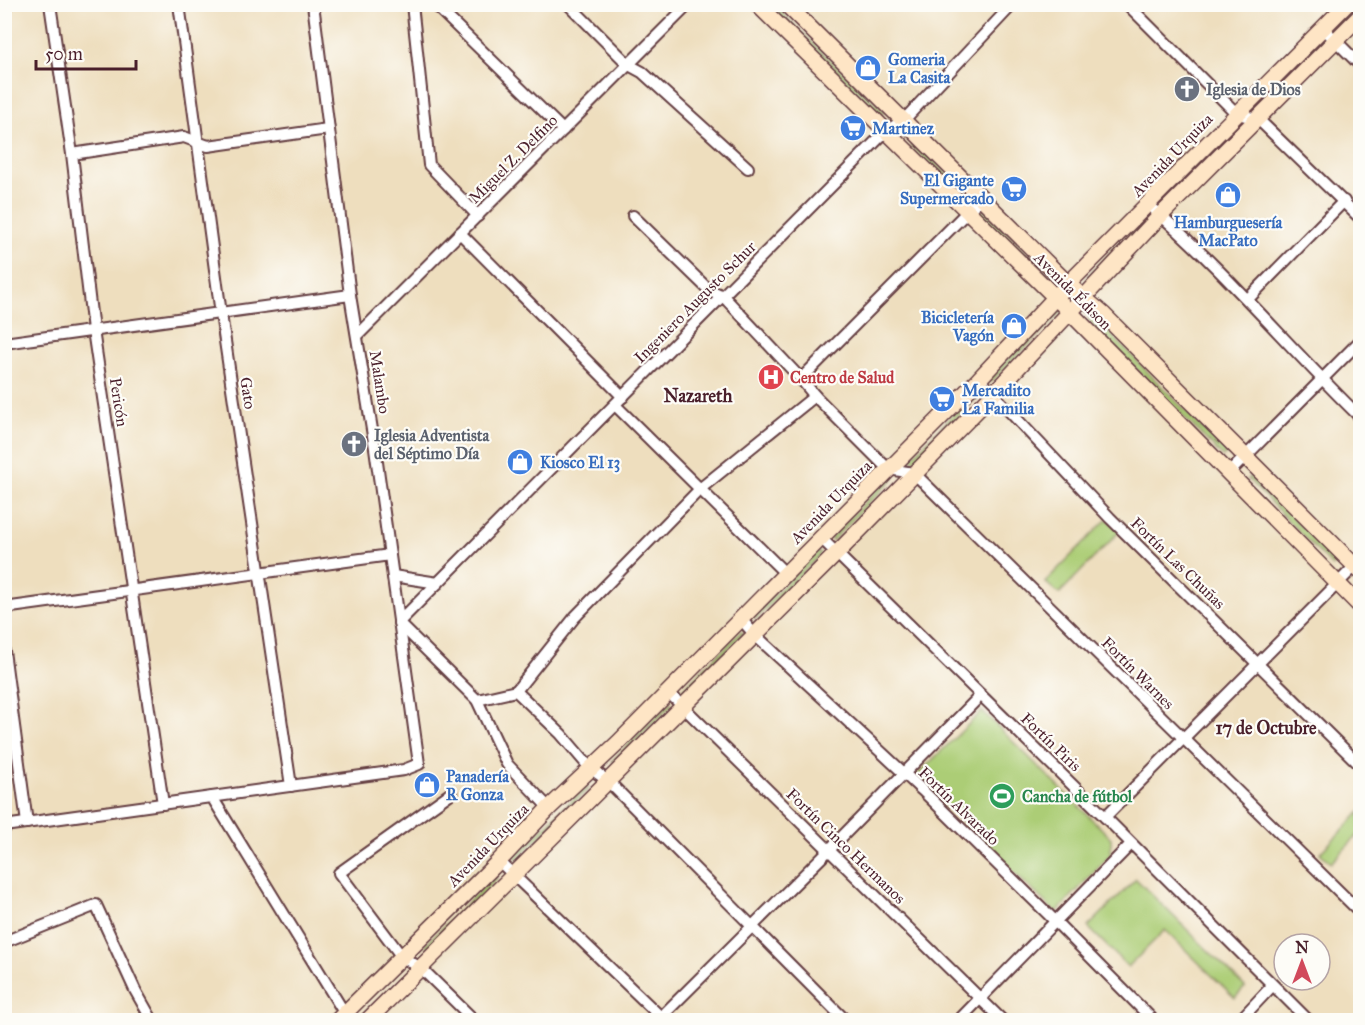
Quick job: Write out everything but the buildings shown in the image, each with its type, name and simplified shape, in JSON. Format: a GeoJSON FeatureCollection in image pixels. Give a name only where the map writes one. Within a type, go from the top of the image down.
{"type":"FeatureCollection","features":[{"type":"Feature","properties":{"kind":"main road","name":"Avenida Édison"},"geometry":{"type":"LineString","coordinates":[[758,4],[1056,298],[1360,606]]}},
{"type":"Feature","properties":{"kind":"main road","name":"Avenida Édison"},"geometry":{"type":"LineString","coordinates":[[786,4],[1068,284],[1086,297],[1358,569]]}},
{"type":"Feature","properties":{"kind":"main road","name":"Avenida Urquiza"},"geometry":{"type":"LineString","coordinates":[[345,1018],[549,807],[786,574],[979,379],[1068,284],[1347,4]]}},
{"type":"Feature","properties":{"kind":"main road","name":"Avenida Urquiza"},"geometry":{"type":"LineString","coordinates":[[368,1020],[837,553],[1070,314],[1161,215],[1360,16]]}},
{"type":"Feature","properties":{"kind":"street","name":"Pericón"},"geometry":{"type":"LineString","coordinates":[[50,4],[72,154],[93,330],[163,804]]}},
{"type":"Feature","properties":{"kind":"street","name":"Gato"},"geometry":{"type":"LineString","coordinates":[[179,4],[221,314],[291,786]]}},
{"type":"Feature","properties":{"kind":"street","name":"Malambo"},"geometry":{"type":"LineString","coordinates":[[291,786],[404,770],[418,764],[390,555],[358,335],[350,295],[313,4]]}},
{"type":"Feature","properties":{"kind":"street"},"geometry":{"type":"LineString","coordinates":[[412,4],[429,165],[477,216]]}},
{"type":"Feature","properties":{"kind":"street"},"geometry":{"type":"LineString","coordinates":[[434,4],[563,130]]}},
{"type":"Feature","properties":{"kind":"street"},"geometry":{"type":"LineString","coordinates":[[568,4],[629,65],[642,72],[747,168]]}},
{"type":"Feature","properties":{"kind":"street","name":"Miguel Z. Delfino"},"geometry":{"type":"LineString","coordinates":[[358,335],[689,4]]}},
{"type":"Feature","properties":{"kind":"street","name":"Ingeniero Augusto Schur"},"geometry":{"type":"LineString","coordinates":[[399,622],[887,130],[903,121],[1013,4]]}},
{"type":"Feature","properties":{"kind":"street"},"geometry":{"type":"LineString","coordinates":[[1127,4],[1237,114],[1258,118],[1360,218]]}},
{"type":"Feature","properties":{"kind":"street"},"geometry":{"type":"LineString","coordinates":[[1324,29],[1360,65]]}},
{"type":"Feature","properties":{"kind":"street"},"geometry":{"type":"LineString","coordinates":[[72,154],[184,137],[208,146],[328,129]]}},
{"type":"Feature","properties":{"kind":"street"},"geometry":{"type":"LineString","coordinates":[[801,379],[981,198]]}},
{"type":"Feature","properties":{"kind":"street"},"geometry":{"type":"LineString","coordinates":[[1248,299],[1344,201]]}},
{"type":"Feature","properties":{"kind":"street"},"geometry":{"type":"LineString","coordinates":[[1149,205],[1248,299],[1360,417]]}},
{"type":"Feature","properties":{"kind":"street"},"geometry":{"type":"LineString","coordinates":[[633,216],[708,289],[723,296],[815,396],[888,469],[914,473]]}},
{"type":"Feature","properties":{"kind":"street"},"geometry":{"type":"LineString","coordinates":[[460,233],[701,488],[786,574]]}},
{"type":"Feature","properties":{"kind":"street"},"geometry":{"type":"LineString","coordinates":[[4,343],[350,295]]}},
{"type":"Feature","properties":{"kind":"street"},"geometry":{"type":"LineString","coordinates":[[1228,474],[1360,341]]}},
{"type":"Feature","properties":{"kind":"street","name":"Fortín Las Chuñas"},"geometry":{"type":"LineString","coordinates":[[979,379],[1122,530],[1360,765]]}},
{"type":"Feature","properties":{"kind":"street"},"geometry":{"type":"LineString","coordinates":[[477,700],[516,691],[575,617],[701,488],[815,396]]}},
{"type":"Feature","properties":{"kind":"street","name":"Fortín Warnes"},"geometry":{"type":"LineString","coordinates":[[914,473],[1360,912]]}},
{"type":"Feature","properties":{"kind":"street","name":"Fortín Piris"},"geometry":{"type":"LineString","coordinates":[[821,538],[1105,817],[1272,987]]}},
{"type":"Feature","properties":{"kind":"street"},"geometry":{"type":"LineString","coordinates":[[4,608],[390,555]]}},
{"type":"Feature","properties":{"kind":"street"},"geometry":{"type":"LineString","coordinates":[[1105,817],[1338,584],[1358,569]]}},
{"type":"Feature","properties":{"kind":"street"},"geometry":{"type":"LineString","coordinates":[[393,576],[438,583]]}},
{"type":"Feature","properties":{"kind":"street","name":"Fortín Alvarado"},"geometry":{"type":"LineString","coordinates":[[740,618],[755,635],[904,774],[1153,1020]]}},
{"type":"Feature","properties":{"kind":"street"},"geometry":{"type":"LineString","coordinates":[[399,622],[477,700],[507,764],[549,807]]}},
{"type":"Feature","properties":{"kind":"street"},"geometry":{"type":"LineString","coordinates":[[4,651],[27,823]]}},
{"type":"Feature","properties":{"kind":"street"},"geometry":{"type":"LineString","coordinates":[[516,691],[561,734],[590,768],[608,781],[845,1020]]}},
{"type":"Feature","properties":{"kind":"street","name":"Fortín Cinco Hermanos"},"geometry":{"type":"LineString","coordinates":[[668,692],[1002,1020]]}},
{"type":"Feature","properties":{"kind":"street"},"geometry":{"type":"LineString","coordinates":[[499,861],[661,1019],[981,695]]}},
{"type":"Feature","properties":{"kind":"street"},"geometry":{"type":"LineString","coordinates":[[4,826],[291,786]]}},
{"type":"Feature","properties":{"kind":"street"},"geometry":{"type":"LineString","coordinates":[[451,793],[339,873],[402,957],[421,968],[474,1020]]}},
{"type":"Feature","properties":{"kind":"street"},"geometry":{"type":"LineString","coordinates":[[212,797],[345,1018]]}},
{"type":"Feature","properties":{"kind":"street"},"geometry":{"type":"LineString","coordinates":[[959,1020],[1131,844]]}},
{"type":"Feature","properties":{"kind":"street"},"geometry":{"type":"LineString","coordinates":[[4,942],[96,905],[135,990],[152,1020]]}},
{"type":"Feature","properties":{"kind":"street"},"geometry":{"type":"LineString","coordinates":[[1240,1020],[1272,987]]}},
{"type":"Feature","properties":{"kind":"street","name":"Fortín Piris"},"geometry":{"type":"LineString","coordinates":[[1277,992],[1308,1020]]}},
{"type":"Feature","properties":{"kind":"green space"},"geometry":{"type":"Polygon","coordinates":[[[767,5],[774,5],[884,112],[881,115],[767,5]]]}},
{"type":"Feature","properties":{"kind":"green space"},"geometry":{"type":"Polygon","coordinates":[[[914,142],[971,197],[967,200],[911,146],[914,142]]]}},
{"type":"Feature","properties":{"kind":"green space"},"geometry":{"type":"Polygon","coordinates":[[[983,209],[1055,282],[1051,286],[979,213],[983,209]]]}},
{"type":"Feature","properties":{"kind":"green space"},"geometry":{"type":"Polygon","coordinates":[[[1139,223],[1142,225],[1089,280],[1086,278],[1139,223]]]}},
{"type":"Feature","properties":{"kind":"green space"},"geometry":{"type":"Polygon","coordinates":[[[1059,308],[1063,311],[991,382],[988,379],[1059,308]]]}},
{"type":"Feature","properties":{"kind":"green space"},"geometry":{"type":"Polygon","coordinates":[[[1092,315],[1227,453],[1223,457],[1088,320],[1092,315]]]}},
{"type":"Feature","properties":{"kind":"green space"},"geometry":{"type":"Polygon","coordinates":[[[974,393],[978,396],[914,461],[911,458],[974,393]]]}},
{"type":"Feature","properties":{"kind":"green space"},"geometry":{"type":"Polygon","coordinates":[[[891,475],[894,478],[832,541],[830,538],[891,475]]]}},
{"type":"Feature","properties":{"kind":"green space"},"geometry":{"type":"Polygon","coordinates":[[[1252,475],[1336,562],[1332,566],[1248,479],[1252,475]]]}},
{"type":"Feature","properties":{"kind":"green space"},"geometry":{"type":"Polygon","coordinates":[[[1107,519],[1120,531],[1059,594],[1045,582],[1107,519]]]}},
{"type":"Feature","properties":{"kind":"green space"},"geometry":{"type":"Polygon","coordinates":[[[818,551],[821,554],[756,619],[753,616],[818,551]]]}},
{"type":"Feature","properties":{"kind":"green space"},"geometry":{"type":"Polygon","coordinates":[[[741,631],[744,633],[685,693],[682,690],[741,631]]]}},
{"type":"Feature","properties":{"kind":"green space"},"geometry":{"type":"Polygon","coordinates":[[[670,702],[672,705],[614,763],[612,761],[670,702]]]}},
{"type":"Feature","properties":{"kind":"green space"},"geometry":{"type":"Polygon","coordinates":[[[982,711],[1111,838],[1111,854],[1056,913],[915,777],[982,711]]]}},
{"type":"Feature","properties":{"kind":"green space"},"geometry":{"type":"Polygon","coordinates":[[[586,786],[589,788],[517,859],[514,857],[586,786]]]}},
{"type":"Feature","properties":{"kind":"green space"},"geometry":{"type":"Polygon","coordinates":[[[1360,812],[1360,833],[1331,863],[1320,853],[1360,812]]]}},
{"type":"Feature","properties":{"kind":"green space"},"geometry":{"type":"Polygon","coordinates":[[[494,876],[497,879],[428,948],[425,945],[494,876]]]}},
{"type":"Feature","properties":{"kind":"green space"},"geometry":{"type":"Polygon","coordinates":[[[1136,879],[1245,987],[1235,998],[1165,930],[1128,967],[1088,927],[1136,879]]]}},
{"type":"Feature","properties":{"kind":"place","name":"Gomeria La Casita"},"geometry":{"type":"Point","coordinates":[868,68]}},
{"type":"Feature","properties":{"kind":"place","name":"Iglesia de Dios"},"geometry":{"type":"Point","coordinates":[1187,89]}},
{"type":"Feature","properties":{"kind":"place","name":"Martinez"},"geometry":{"type":"Point","coordinates":[853,128]}},
{"type":"Feature","properties":{"kind":"place","name":"El Gigante Supermercado"},"geometry":{"type":"Point","coordinates":[1014,189]}},
{"type":"Feature","properties":{"kind":"place","name":"Hamburguesería MacPato"},"geometry":{"type":"Point","coordinates":[1228,195]}},
{"type":"Feature","properties":{"kind":"place","name":"Bicicletería Vagón"},"geometry":{"type":"Point","coordinates":[1014,326]}},
{"type":"Feature","properties":{"kind":"place","name":"Centro de Salud"},"geometry":{"type":"Point","coordinates":[771,377]}},
{"type":"Feature","properties":{"kind":"place","name":"Mercadito La Familia"},"geometry":{"type":"Point","coordinates":[942,399]}},
{"type":"Feature","properties":{"kind":"place","name":"Iglesia Adventista del Séptimo Día"},"geometry":{"type":"Point","coordinates":[354,444]}},
{"type":"Feature","properties":{"kind":"place","name":"Kiosco El 13"},"geometry":{"type":"Point","coordinates":[520,462]}},
{"type":"Feature","properties":{"kind":"place","name":"Panadería R Gonza"},"geometry":{"type":"Point","coordinates":[427,785]}},
{"type":"Feature","properties":{"kind":"place","name":"Cancha de fútbol"},"geometry":{"type":"Point","coordinates":[1002,796]}},
{"type":"Feature","properties":{"kind":"district","name":"Nazareth"},"geometry":{"type":"Point","coordinates":[698,396]}},
{"type":"Feature","properties":{"kind":"district","name":"17 de Octubre"},"geometry":{"type":"Point","coordinates":[1266,728]}}]}
